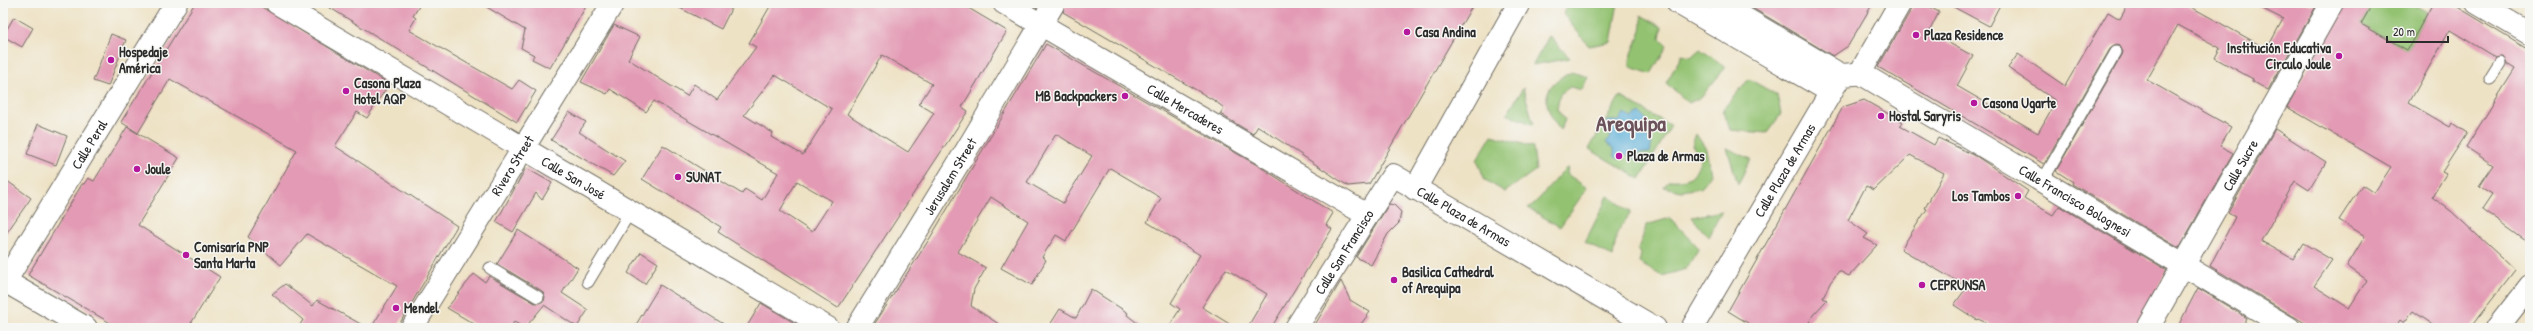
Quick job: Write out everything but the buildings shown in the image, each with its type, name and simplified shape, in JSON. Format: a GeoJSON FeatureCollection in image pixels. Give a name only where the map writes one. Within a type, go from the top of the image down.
{"type":"FeatureCollection","features":[{"type":"Feature","properties":{"kind":"street","name":"Calle Peral"},"geometry":{"type":"LineString","coordinates":[[4,282],[176,3]]}},
{"type":"Feature","properties":{"kind":"street","name":"Calle San José"},"geometry":{"type":"LineString","coordinates":[[277,3],[828,328]]}},
{"type":"Feature","properties":{"kind":"street","name":"Rivero Street"},"geometry":{"type":"LineString","coordinates":[[412,328],[464,252],[524,149],[613,3]]}},
{"type":"Feature","properties":{"kind":"street","name":"Calle Mercaderes"},"geometry":{"type":"LineString","coordinates":[[1004,3],[1367,215]]}},
{"type":"Feature","properties":{"kind":"street","name":"Jerusalem Street"},"geometry":{"type":"LineString","coordinates":[[857,328],[1054,3]]}},
{"type":"Feature","properties":{"kind":"street","name":"Calle Plaza de Armas"},"geometry":{"type":"LineString","coordinates":[[1519,3],[1415,189],[1655,328]]}},
{"type":"Feature","properties":{"kind":"street"},"geometry":{"type":"LineString","coordinates":[[1678,3],[1844,80]]}},
{"type":"Feature","properties":{"kind":"street"},"geometry":{"type":"LineString","coordinates":[[1719,3],[1844,80]]}},
{"type":"Feature","properties":{"kind":"street","name":"Calle Plaza de Armas"},"geometry":{"type":"LineString","coordinates":[[1692,328],[1844,80],[1900,3]]}},
{"type":"Feature","properties":{"kind":"street","name":"Calle Sucre"},"geometry":{"type":"LineString","coordinates":[[2148,328],[2184,267],[2332,3]]}},
{"type":"Feature","properties":{"kind":"street"},"geometry":{"type":"LineString","coordinates":[[2477,3],[2523,34]]}},
{"type":"Feature","properties":{"kind":"street","name":"Calle Francisco Bolognesi"},"geometry":{"type":"LineString","coordinates":[[1844,80],[2042,182],[2289,328]]}},
{"type":"Feature","properties":{"kind":"street","name":"Calle San Francisco"},"geometry":{"type":"LineString","coordinates":[[1296,328],[1392,175],[1415,189]]}},
{"type":"Feature","properties":{"kind":"street"},"geometry":{"type":"LineString","coordinates":[[4,282],[86,328]]}},
{"type":"Feature","properties":{"kind":"street"},"geometry":{"type":"LineString","coordinates":[[2497,328],[2530,286]]}},
{"type":"Feature","properties":{"kind":"lane"},"geometry":{"type":"LineString","coordinates":[[2042,182],[2116,52]]}},
{"type":"Feature","properties":{"kind":"lane"},"geometry":{"type":"LineString","coordinates":[[2490,79],[2500,63]]}},
{"type":"Feature","properties":{"kind":"lane"},"geometry":{"type":"LineString","coordinates":[[588,282],[630,212]]}},
{"type":"Feature","properties":{"kind":"lane"},"geometry":{"type":"LineString","coordinates":[[490,268],[538,297]]}},
{"type":"Feature","properties":{"kind":"green space"},"geometry":{"type":"Polygon","coordinates":[[[1569,3],[1618,3],[1611,42],[1589,46],[1563,14],[1569,3]]]}},
{"type":"Feature","properties":{"kind":"green space"},"geometry":{"type":"Polygon","coordinates":[[[2373,3],[2412,3],[2428,12],[2407,50],[2361,24],[2373,3]]]}},
{"type":"Feature","properties":{"kind":"green space"},"geometry":{"type":"Polygon","coordinates":[[[1641,15],[1662,27],[1660,38],[1667,46],[1651,74],[1630,67],[1630,60],[1641,29],[1641,15]]]}},
{"type":"Feature","properties":{"kind":"green space"},"geometry":{"type":"Polygon","coordinates":[[[1549,36],[1570,58],[1533,65],[1549,36]]]}},
{"type":"Feature","properties":{"kind":"green space"},"geometry":{"type":"Polygon","coordinates":[[[1700,49],[1726,67],[1701,97],[1689,103],[1666,83],[1682,55],[1691,57],[1700,49]]]}},
{"type":"Feature","properties":{"kind":"green space"},"geometry":{"type":"Polygon","coordinates":[[[1572,72],[1588,77],[1582,90],[1570,87],[1560,94],[1557,109],[1565,120],[1560,130],[1550,113],[1547,95],[1549,89],[1555,82],[1572,72]]]}},
{"type":"Feature","properties":{"kind":"green space"},"geometry":{"type":"Polygon","coordinates":[[[1749,79],[1777,95],[1781,114],[1767,133],[1730,130],[1723,109],[1749,79]]]}},
{"type":"Feature","properties":{"kind":"green space"},"geometry":{"type":"Polygon","coordinates":[[[1523,88],[1534,125],[1507,114],[1523,88]]]}},
{"type":"Feature","properties":{"kind":"green space"},"geometry":{"type":"Polygon","coordinates":[[[1620,96],[1671,126],[1640,179],[1589,149],[1620,96]]]}},
{"type":"Feature","properties":{"kind":"green space"},"geometry":{"type":"Polygon","coordinates":[[[1696,134],[1706,149],[1711,174],[1701,188],[1681,191],[1664,187],[1669,180],[1687,179],[1696,170],[1701,158],[1692,145],[1696,134]]]}},
{"type":"Feature","properties":{"kind":"green space"},"geometry":{"type":"Polygon","coordinates":[[[1492,135],[1533,147],[1536,170],[1505,192],[1485,180],[1477,160],[1492,135]]]}},
{"type":"Feature","properties":{"kind":"green space"},"geometry":{"type":"Polygon","coordinates":[[[1727,148],[1751,159],[1738,184],[1727,148]]]}},
{"type":"Feature","properties":{"kind":"green space"},"geometry":{"type":"Polygon","coordinates":[[[1568,167],[1567,174],[1587,188],[1560,227],[1528,208],[1539,199],[1557,177],[1568,167]]]}},
{"type":"Feature","properties":{"kind":"green space"},"geometry":{"type":"Polygon","coordinates":[[[1608,196],[1631,212],[1617,233],[1613,257],[1585,242],[1608,196]]]}},
{"type":"Feature","properties":{"kind":"green space"},"geometry":{"type":"Polygon","coordinates":[[[1722,211],[1708,237],[1692,217],[1722,211]]]}},
{"type":"Feature","properties":{"kind":"green space"},"geometry":{"type":"Polygon","coordinates":[[[1670,218],[1699,248],[1686,269],[1662,276],[1639,263],[1641,254],[1638,249],[1646,225],[1670,218]]]}},
{"type":"Feature","properties":{"kind":"water"},"geometry":{"type":"Polygon","coordinates":[[[1624,113],[1631,118],[1640,113],[1647,120],[1645,125],[1652,130],[1647,138],[1652,142],[1650,153],[1639,153],[1635,159],[1627,155],[1618,159],[1614,156],[1614,148],[1606,143],[1611,135],[1607,132],[1606,125],[1608,121],[1619,121],[1624,113]]]}},
{"type":"Feature","properties":{"kind":"place","name":"Casa Andina"},"geometry":{"type":"Point","coordinates":[1407,32]}},
{"type":"Feature","properties":{"kind":"place","name":"Plaza Residence"},"geometry":{"type":"Point","coordinates":[1916,35]}},
{"type":"Feature","properties":{"kind":"place","name":"Institución Educativa Circulo Joule"},"geometry":{"type":"Point","coordinates":[2339,56]}},
{"type":"Feature","properties":{"kind":"place","name":"Hospedaje América"},"geometry":{"type":"Point","coordinates":[111,60]}},
{"type":"Feature","properties":{"kind":"place","name":"Casona Plaza Hotel AQP"},"geometry":{"type":"Point","coordinates":[346,91]}},
{"type":"Feature","properties":{"kind":"place","name":"MB Backpackers"},"geometry":{"type":"Point","coordinates":[1125,96]}},
{"type":"Feature","properties":{"kind":"place","name":"Casona Ugarte"},"geometry":{"type":"Point","coordinates":[1974,103]}},
{"type":"Feature","properties":{"kind":"place","name":"Hostal Saryris"},"geometry":{"type":"Point","coordinates":[1881,116]}},
{"type":"Feature","properties":{"kind":"place","name":"Plaza de Armas"},"geometry":{"type":"Point","coordinates":[1619,156]}},
{"type":"Feature","properties":{"kind":"place","name":"Joule"},"geometry":{"type":"Point","coordinates":[137,169]}},
{"type":"Feature","properties":{"kind":"place","name":"SUNAT"},"geometry":{"type":"Point","coordinates":[678,177]}},
{"type":"Feature","properties":{"kind":"place","name":"Los Tambos"},"geometry":{"type":"Point","coordinates":[2018,196]}},
{"type":"Feature","properties":{"kind":"place","name":"Comisaría PNP Santa Marta"},"geometry":{"type":"Point","coordinates":[186,255]}},
{"type":"Feature","properties":{"kind":"place","name":"Basilica Cathedral of Arequipa"},"geometry":{"type":"Point","coordinates":[1394,280]}},
{"type":"Feature","properties":{"kind":"place","name":"CEPRUNSA"},"geometry":{"type":"Point","coordinates":[1922,285]}},
{"type":"Feature","properties":{"kind":"place","name":"Mendel"},"geometry":{"type":"Point","coordinates":[396,308]}},
{"type":"Feature","properties":{"kind":"district","name":"Arequipa"},"geometry":{"type":"Point","coordinates":[1631,123]}}]}
